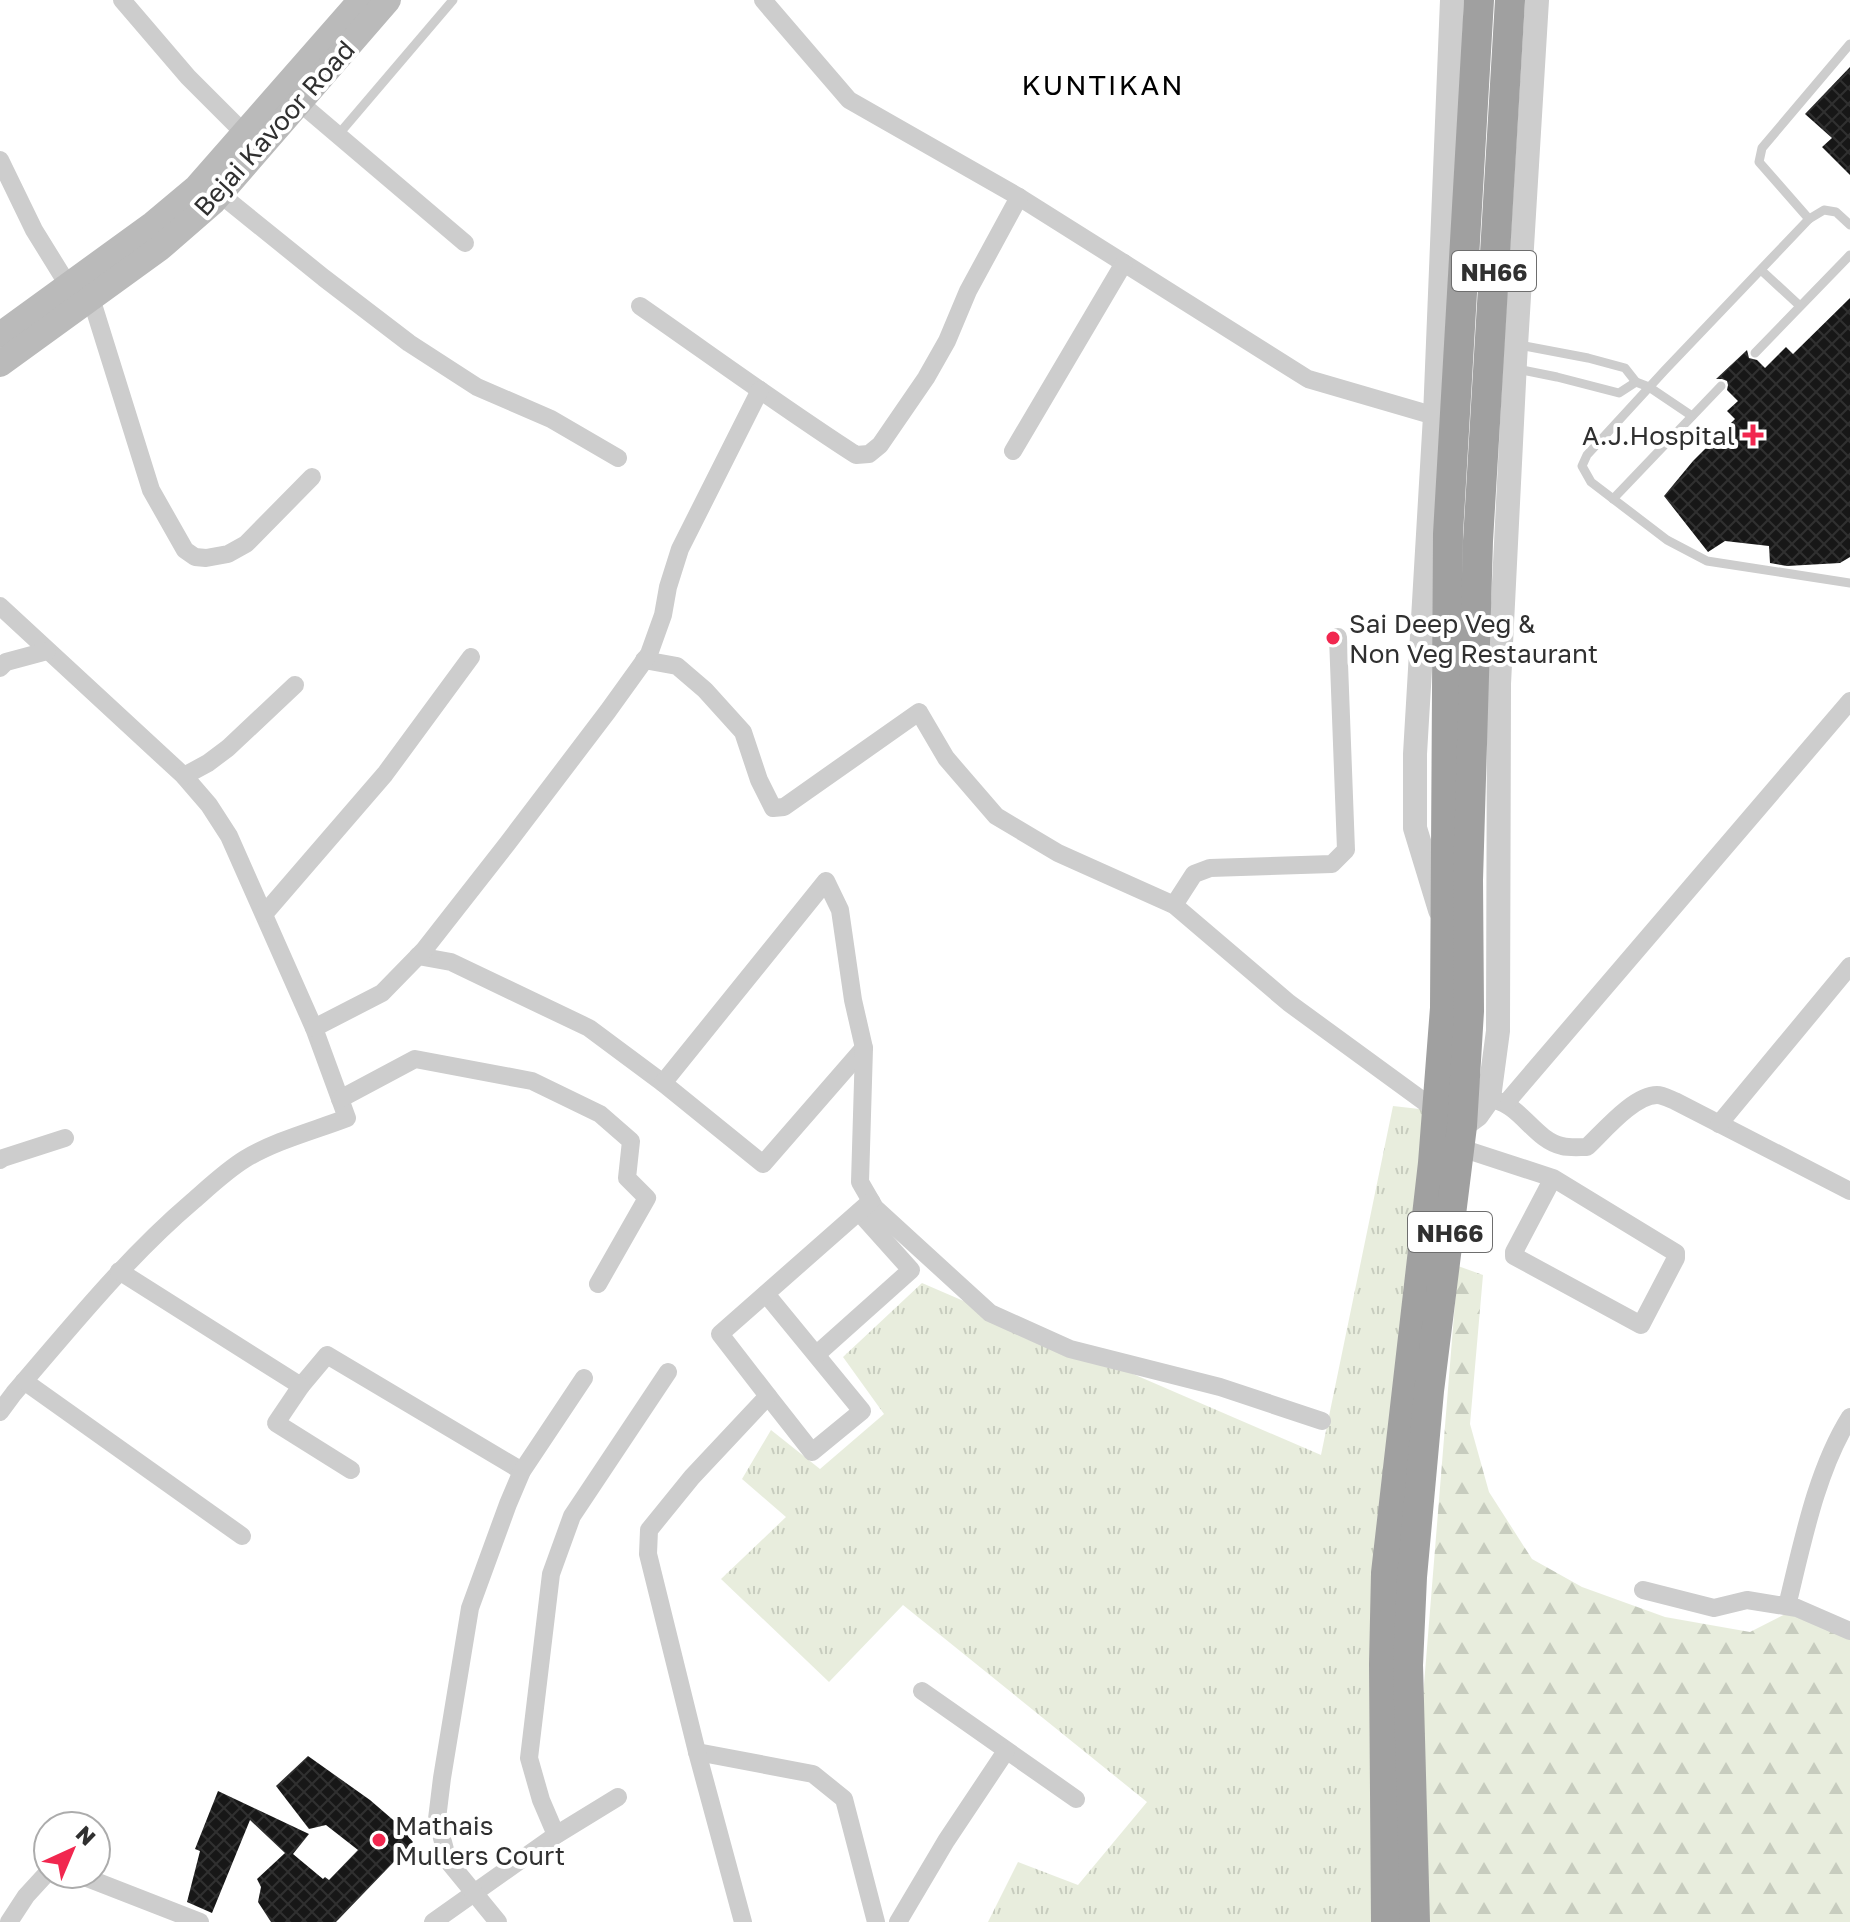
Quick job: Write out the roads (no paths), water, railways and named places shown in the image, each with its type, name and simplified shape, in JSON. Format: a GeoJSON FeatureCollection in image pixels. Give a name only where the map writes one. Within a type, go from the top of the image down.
{"type":"FeatureCollection","features":[{"type":"Feature","properties":{"kind":"highway","name":"NH66"},"geometry":{"type":"LineString","coordinates":[[1386,1922],[1386,1573],[1433,1163],[1453,1128],[1445,1008],[1448,534],[1479,0]]}},
{"type":"Feature","properties":{"kind":"highway","name":"NH66"},"geometry":{"type":"LineString","coordinates":[[1415,1922],[1408,1665],[1412,1577],[1453,1128],[1469,1011],[1468,880],[1478,541],[1510,0]]}},
{"type":"Feature","properties":{"kind":"main road","name":"Bejai Kavoor Road"},"geometry":{"type":"LineString","coordinates":[[0,364],[196,188],[361,0]]}},
{"type":"Feature","properties":{"kind":"main road","name":"Bejai Kavoor Road"},"geometry":{"type":"LineString","coordinates":[[0,335],[160,248],[220,194],[388,0]]}},
{"type":"Feature","properties":{"kind":"street"},"geometry":{"type":"LineString","coordinates":[[122,0],[188,77],[244,133]]}},
{"type":"Feature","properties":{"kind":"street"},"geometry":{"type":"LineString","coordinates":[[763,0],[849,100],[1019,197],[1308,379],[1435,416]]}},
{"type":"Feature","properties":{"kind":"street"},"geometry":{"type":"LineString","coordinates":[[1446,927],[1415,828],[1415,754],[1435,416],[1452,0]]}},
{"type":"Feature","properties":{"kind":"street"},"geometry":{"type":"LineString","coordinates":[[1497,1100],[1499,684],[1537,0]]}},
{"type":"Feature","properties":{"kind":"street"},"geometry":{"type":"LineString","coordinates":[[299,102],[465,243]]}},
{"type":"Feature","properties":{"kind":"street"},"geometry":{"type":"LineString","coordinates":[[0,160],[34,230],[79,292],[151,490],[185,550],[195,557],[206,558],[228,554],[246,544],[312,477]]}},
{"type":"Feature","properties":{"kind":"street"},"geometry":{"type":"LineString","coordinates":[[220,194],[409,343],[477,387],[551,419],[618,458]]}},
{"type":"Feature","properties":{"kind":"street"},"geometry":{"type":"LineString","coordinates":[[640,306],[856,455],[869,454],[880,445],[926,378],[947,341],[968,291],[1019,197]]}},
{"type":"Feature","properties":{"kind":"street"},"geometry":{"type":"LineString","coordinates":[[1013,451],[1124,263]]}},
{"type":"Feature","properties":{"kind":"street"},"geometry":{"type":"LineString","coordinates":[[314,1028],[382,993],[418,956],[507,844],[649,654],[680,549],[760,390]]}},
{"type":"Feature","properties":{"kind":"street"},"geometry":{"type":"LineString","coordinates":[[0,606],[184,776],[209,805],[229,836],[265,913],[314,1028],[347,1118],[243,1160],[175,1217],[119,1271],[0,1412]]}},
{"type":"Feature","properties":{"kind":"street"},"geometry":{"type":"LineString","coordinates":[[1174,905],[1194,874],[1210,868],[1332,864],[1346,850],[1338,637]]}},
{"type":"Feature","properties":{"kind":"street"},"geometry":{"type":"LineString","coordinates":[[0,668],[6,662],[47,651]]}},
{"type":"Feature","properties":{"kind":"street"},"geometry":{"type":"LineString","coordinates":[[265,913],[385,774],[471,657]]}},
{"type":"Feature","properties":{"kind":"street"},"geometry":{"type":"LineString","coordinates":[[644,660],[677,666],[705,690],[743,732],[759,780],[773,808],[784,807],[919,712],[946,758],[996,816],[1058,853],[1174,905],[1289,1003],[1453,1128],[1553,1178],[1676,1253],[1641,1325],[1514,1256],[1553,1178]]}},
{"type":"Feature","properties":{"kind":"street"},"geometry":{"type":"LineString","coordinates":[[184,776],[228,748],[295,685]]}},
{"type":"Feature","properties":{"kind":"street"},"geometry":{"type":"LineString","coordinates":[[1453,1128],[1497,1100],[1850,701]]}},
{"type":"Feature","properties":{"kind":"street"},"geometry":{"type":"LineString","coordinates":[[663,1083],[826,881],[840,910],[853,1000],[864,1048],[860,1182],[865,1207],[911,1270],[817,1354]]}},
{"type":"Feature","properties":{"kind":"street"},"geometry":{"type":"LineString","coordinates":[[418,956],[451,962],[589,1028],[763,1164],[864,1048]]}},
{"type":"Feature","properties":{"kind":"street"},"geometry":{"type":"LineString","coordinates":[[1719,1124],[1850,966]]}},
{"type":"Feature","properties":{"kind":"street"},"geometry":{"type":"LineString","coordinates":[[340,1099],[415,1059],[532,1081],[600,1114],[631,1141],[627,1178],[647,1198],[598,1284]]}},
{"type":"Feature","properties":{"kind":"street"},"geometry":{"type":"LineString","coordinates":[[1497,1100],[1551,1143],[1565,1148],[1587,1147],[1641,1099],[1659,1095],[1850,1191]]}},
{"type":"Feature","properties":{"kind":"street"},"geometry":{"type":"LineString","coordinates":[[0,1160],[65,1138]]}},
{"type":"Feature","properties":{"kind":"street"},"geometry":{"type":"LineString","coordinates":[[766,1294],[862,1411],[812,1452],[720,1334],[865,1207],[875,1208],[990,1313],[1070,1349],[1220,1387],[1322,1421]]}},
{"type":"Feature","properties":{"kind":"street"},"geometry":{"type":"LineString","coordinates":[[119,1271],[301,1386]]}},
{"type":"Feature","properties":{"kind":"street"},"geometry":{"type":"LineString","coordinates":[[351,1470],[276,1423],[327,1355],[522,1471]]}},
{"type":"Feature","properties":{"kind":"street"},"geometry":{"type":"LineString","coordinates":[[556,1835],[541,1800],[529,1758],[551,1574],[572,1516],[668,1372]]}},
{"type":"Feature","properties":{"kind":"street"},"geometry":{"type":"LineString","coordinates":[[498,1922],[448,1861],[437,1819],[442,1778],[470,1608],[522,1471],[584,1378]]}},
{"type":"Feature","properties":{"kind":"street"},"geometry":{"type":"LineString","coordinates":[[24,1381],[242,1536]]}},
{"type":"Feature","properties":{"kind":"street"},"geometry":{"type":"LineString","coordinates":[[743,1922],[648,1554],[649,1530],[692,1477],[768,1396]]}},
{"type":"Feature","properties":{"kind":"street"},"geometry":{"type":"LineString","coordinates":[[1787,1606],[1807,1519],[1838,1436],[1850,1417]]}},
{"type":"Feature","properties":{"kind":"street"},"geometry":{"type":"LineString","coordinates":[[1643,1590],[1714,1608],[1747,1600],[1787,1606],[1850,1631]]}},
{"type":"Feature","properties":{"kind":"street"},"geometry":{"type":"LineString","coordinates":[[922,1691],[1076,1799]]}},
{"type":"Feature","properties":{"kind":"street"},"geometry":{"type":"LineString","coordinates":[[898,1922],[946,1841],[1006,1751]]}},
{"type":"Feature","properties":{"kind":"street"},"geometry":{"type":"LineString","coordinates":[[697,1752],[813,1774],[844,1799],[876,1922]]}},
{"type":"Feature","properties":{"kind":"street"},"geometry":{"type":"LineString","coordinates":[[433,1922],[556,1835],[618,1797]]}},
{"type":"Feature","properties":{"kind":"street"},"geometry":{"type":"LineString","coordinates":[[112,1888],[200,1922]]}},
{"type":"Feature","properties":{"kind":"street"},"geometry":{"type":"LineString","coordinates":[[9,1922],[32,1889]]}},
{"type":"Feature","properties":{"kind":"lane"},"geometry":{"type":"LineString","coordinates":[[338,135],[453,0]]}},
{"type":"Feature","properties":{"kind":"lane"},"geometry":{"type":"LineString","coordinates":[[1809,219],[1759,162],[1759,155],[1850,44]]}},
{"type":"Feature","properties":{"kind":"lane"},"geometry":{"type":"LineString","coordinates":[[1850,225],[1836,212],[1824,210],[1809,219],[1649,387],[1587,455],[1582,466],[1591,482],[1613,499],[1667,540],[1707,561],[1850,583]]}},
{"type":"Feature","properties":{"kind":"lane"},"geometry":{"type":"LineString","coordinates":[[1755,353],[1850,255]]}},
{"type":"Feature","properties":{"kind":"lane"},"geometry":{"type":"LineString","coordinates":[[1761,270],[1800,306]]}},
{"type":"Feature","properties":{"kind":"lane"},"geometry":{"type":"LineString","coordinates":[[1515,357],[1588,358],[1625,368],[1636,382],[1649,387],[1692,416]]}},
{"type":"Feature","properties":{"kind":"lane"},"geometry":{"type":"LineString","coordinates":[[1515,357],[1557,377],[1619,393],[1636,382]]}},
{"type":"Feature","properties":{"kind":"lane"},"geometry":{"type":"LineString","coordinates":[[1613,499],[1721,386]]}},
{"type":"Feature","properties":{"kind":"place","name":"A.J.Hospital"},"geometry":{"type":"Point","coordinates":[1753,435]}},
{"type":"Feature","properties":{"kind":"place","name":"Sai Deep Veg & Non Veg Restaurant"},"geometry":{"type":"Point","coordinates":[1333,638]}},
{"type":"Feature","properties":{"kind":"place","name":"Mathais Mullers Court"},"geometry":{"type":"Point","coordinates":[379,1840]}},
{"type":"Feature","properties":{"kind":"district","name":"KUNTIKAN"},"geometry":{"type":"Point","coordinates":[1103,84]}}]}
